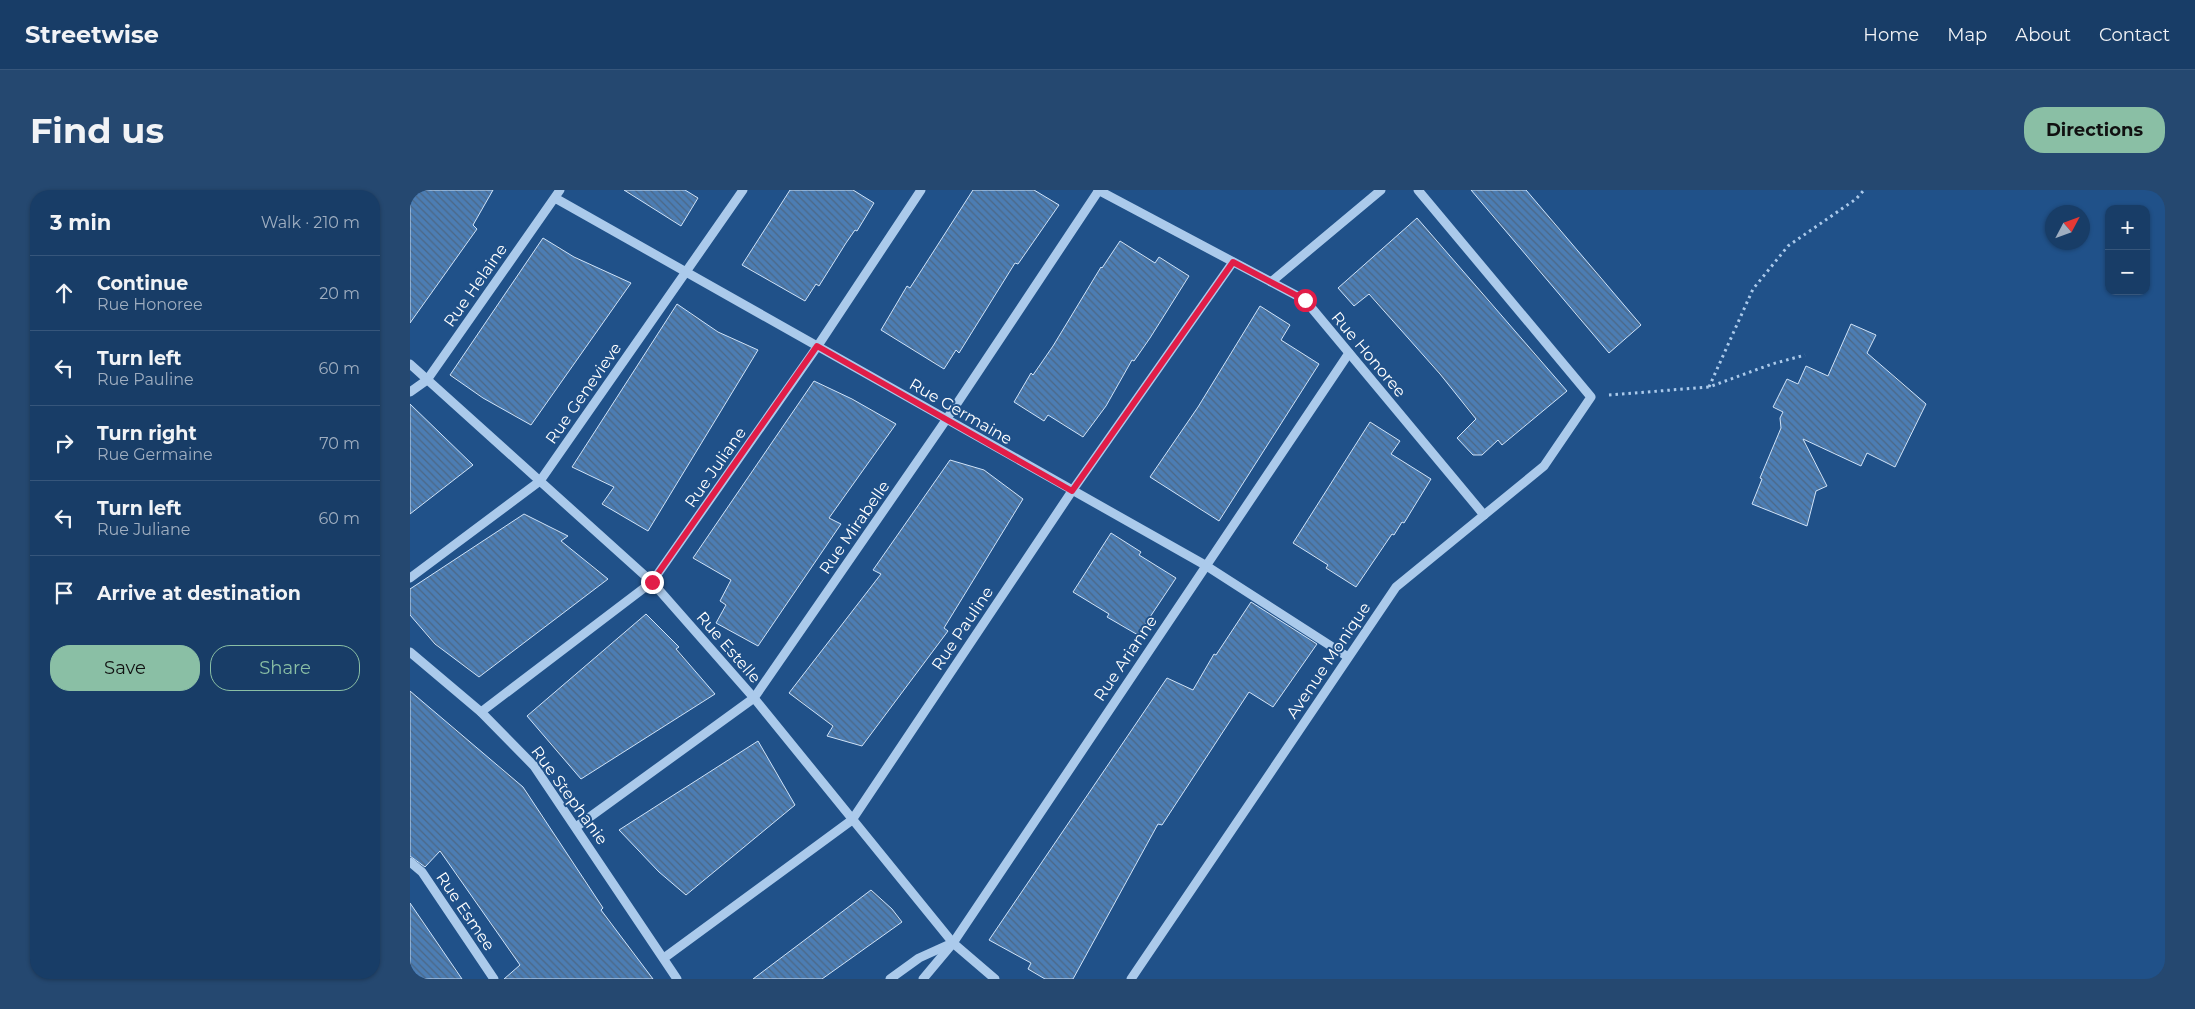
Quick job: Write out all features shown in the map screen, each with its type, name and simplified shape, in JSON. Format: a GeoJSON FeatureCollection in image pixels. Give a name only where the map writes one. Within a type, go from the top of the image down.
{"type":"FeatureCollection","features":[{"type":"Feature","properties":{"kind":"street","name":"Rue Helaine"},"geometry":{"type":"LineString","coordinates":[[410,392],[427,380],[560,190]]}},
{"type":"Feature","properties":{"kind":"street","name":"Rue Genevieve"},"geometry":{"type":"LineString","coordinates":[[410,578],[540,481],[743,190]]}},
{"type":"Feature","properties":{"kind":"street","name":"Rue Juliane"},"geometry":{"type":"LineString","coordinates":[[481,712],[652,582],[817,346],[921,190]]}},
{"type":"Feature","properties":{"kind":"street","name":"Rue Honoree"},"geometry":{"type":"LineString","coordinates":[[1099,190],[1305,300],[1484,515]]}},
{"type":"Feature","properties":{"kind":"street","name":"Rue Mirabelle"},"geometry":{"type":"LineString","coordinates":[[576,826],[754,698],[946,420],[1099,190]]}},
{"type":"Feature","properties":{"kind":"street"},"geometry":{"type":"LineString","coordinates":[[1272,282],[1381,190]]}},
{"type":"Feature","properties":{"kind":"street"},"geometry":{"type":"LineString","coordinates":[[1418,190],[1591,397]]}},
{"type":"Feature","properties":{"kind":"street","name":"Rue Germaine"},"geometry":{"type":"LineString","coordinates":[[555,198],[1205,565],[1348,657]]}},
{"type":"Feature","properties":{"kind":"street","name":"Rue Pauline"},"geometry":{"type":"LineString","coordinates":[[664,958],[852,820],[1072,491],[1233,262]]}},
{"type":"Feature","properties":{"kind":"street","name":"Rue Arianne"},"geometry":{"type":"LineString","coordinates":[[924,979],[953,943],[1349,353]]}},
{"type":"Feature","properties":{"kind":"street","name":"Rue Estelle"},"geometry":{"type":"LineString","coordinates":[[410,364],[652,582],[754,698],[953,943],[995,979]]}},
{"type":"Feature","properties":{"kind":"street","name":"Avenue Monique"},"geometry":{"type":"LineString","coordinates":[[1131,979],[1396,587],[1544,466],[1591,397]]}},
{"type":"Feature","properties":{"kind":"street","name":"Rue Stephanie"},"geometry":{"type":"LineString","coordinates":[[410,652],[481,712],[534,766],[677,979]]}},
{"type":"Feature","properties":{"kind":"street","name":"Rue Esmee"},"geometry":{"type":"LineString","coordinates":[[410,862],[422,872],[494,979]]}},
{"type":"Feature","properties":{"kind":"street"},"geometry":{"type":"LineString","coordinates":[[890,979],[919,958],[953,943]]}},
{"type":"Feature","properties":{"kind":"path"},"geometry":{"type":"LineString","coordinates":[[1708,386],[1753,289],[1788,246],[1856,199],[1864,190]]}},
{"type":"Feature","properties":{"kind":"path"},"geometry":{"type":"LineString","coordinates":[[1591,397],[1708,386],[1805,355]]}},
{"type":"Feature","properties":{"kind":"building"},"geometry":{"type":"Polygon","coordinates":[[[410,190],[493,190],[473,225],[477,229],[410,323],[410,190]]]}},
{"type":"Feature","properties":{"kind":"building"},"geometry":{"type":"Polygon","coordinates":[[[624,190],[685,190],[698,198],[681,226],[624,190]]]}},
{"type":"Feature","properties":{"kind":"building"},"geometry":{"type":"Polygon","coordinates":[[[790,190],[853,190],[874,203],[819,286],[816,284],[805,301],[742,265],[790,190]]]}},
{"type":"Feature","properties":{"kind":"building"},"geometry":{"type":"Polygon","coordinates":[[[973,190],[1034,190],[1059,205],[1018,264],[1015,263],[959,353],[956,350],[944,369],[881,330],[907,286],[910,288],[973,190]]]}},
{"type":"Feature","properties":{"kind":"building"},"geometry":{"type":"Polygon","coordinates":[[[1471,190],[1526,190],[1641,325],[1609,353],[1471,190]]]}},
{"type":"Feature","properties":{"kind":"building"},"geometry":{"type":"Polygon","coordinates":[[[1417,218],[1567,391],[1502,445],[1498,440],[1482,455],[1473,455],[1457,438],[1476,419],[1440,374],[1369,294],[1354,306],[1338,288],[1417,218]]]}},
{"type":"Feature","properties":{"kind":"building"},"geometry":{"type":"Polygon","coordinates":[[[543,238],[574,257],[631,283],[531,425],[483,398],[450,375],[543,238]]]}},
{"type":"Feature","properties":{"kind":"building"},"geometry":{"type":"Polygon","coordinates":[[[1120,241],[1155,263],[1159,257],[1189,276],[1150,338],[1134,361],[1132,360],[1106,406],[1083,437],[1048,415],[1044,421],[1014,402],[1031,373],[1033,375],[1053,346],[1101,267],[1120,241]]]}},
{"type":"Feature","properties":{"kind":"building"},"geometry":{"type":"Polygon","coordinates":[[[677,304],[718,332],[758,350],[648,531],[602,504],[614,487],[572,467],[677,304]]]}},
{"type":"Feature","properties":{"kind":"building"},"geometry":{"type":"Polygon","coordinates":[[[1260,306],[1290,325],[1281,340],[1319,364],[1219,521],[1150,477],[1198,407],[1260,306]]]}},
{"type":"Feature","properties":{"kind":"building"},"geometry":{"type":"Polygon","coordinates":[[[1851,324],[1876,335],[1867,353],[1926,404],[1895,467],[1867,453],[1861,466],[1803,439],[1827,486],[1816,491],[1807,526],[1752,504],[1762,479],[1760,478],[1781,428],[1780,418],[1783,412],[1773,407],[1787,379],[1798,384],[1806,366],[1828,376],[1851,324]]]}},
{"type":"Feature","properties":{"kind":"building"},"geometry":{"type":"Polygon","coordinates":[[[814,381],[852,399],[896,424],[829,518],[841,524],[758,646],[716,623],[726,605],[720,601],[731,580],[693,558],[814,381]]]}},
{"type":"Feature","properties":{"kind":"building"},"geometry":{"type":"Polygon","coordinates":[[[410,404],[473,465],[410,514],[410,404]]]}},
{"type":"Feature","properties":{"kind":"building"},"geometry":{"type":"Polygon","coordinates":[[[1370,422],[1400,441],[1391,454],[1431,479],[1404,523],[1402,522],[1394,535],[1392,534],[1356,587],[1326,568],[1328,565],[1293,543],[1370,422]]]}},
{"type":"Feature","properties":{"kind":"building"},"geometry":{"type":"Polygon","coordinates":[[[950,460],[984,470],[1023,499],[944,628],[948,631],[862,746],[827,736],[833,726],[789,693],[881,574],[873,570],[950,460]]]}},
{"type":"Feature","properties":{"kind":"building"},"geometry":{"type":"Polygon","coordinates":[[[524,514],[568,536],[561,541],[608,579],[479,677],[435,644],[410,615],[410,589],[524,514]]]}},
{"type":"Feature","properties":{"kind":"building"},"geometry":{"type":"Polygon","coordinates":[[[1111,533],[1141,552],[1139,555],[1176,578],[1138,635],[1107,617],[1109,614],[1073,592],[1111,533]]]}},
{"type":"Feature","properties":{"kind":"building"},"geometry":{"type":"Polygon","coordinates":[[[1251,602],[1317,644],[1273,707],[1249,692],[1162,825],[1158,824],[1073,979],[1045,979],[1028,969],[1031,963],[989,940],[1167,678],[1193,690],[1214,654],[1216,655],[1251,602]]]}},
{"type":"Feature","properties":{"kind":"building"},"geometry":{"type":"Polygon","coordinates":[[[646,614],[679,647],[676,649],[715,694],[581,779],[527,716],[646,614]]]}},
{"type":"Feature","properties":{"kind":"building"},"geometry":{"type":"Polygon","coordinates":[[[410,691],[523,787],[603,908],[601,910],[653,979],[504,979],[520,965],[440,851],[425,867],[410,856],[410,691]]]}},
{"type":"Feature","properties":{"kind":"building"},"geometry":{"type":"Polygon","coordinates":[[[758,741],[795,805],[686,895],[659,872],[619,830],[758,741]]]}},
{"type":"Feature","properties":{"kind":"building"},"geometry":{"type":"Polygon","coordinates":[[[871,890],[892,909],[902,922],[822,979],[753,979],[871,890]]]}},
{"type":"Feature","properties":{"kind":"building"},"geometry":{"type":"Polygon","coordinates":[[[410,903],[462,979],[410,979],[410,903]]]}},
{"type":"Feature","properties":{"kind":"route"},"geometry":{"type":"LineString","coordinates":[[652,582],[817,346],[1072,491],[1233,262],[1305,300]]}}]}
